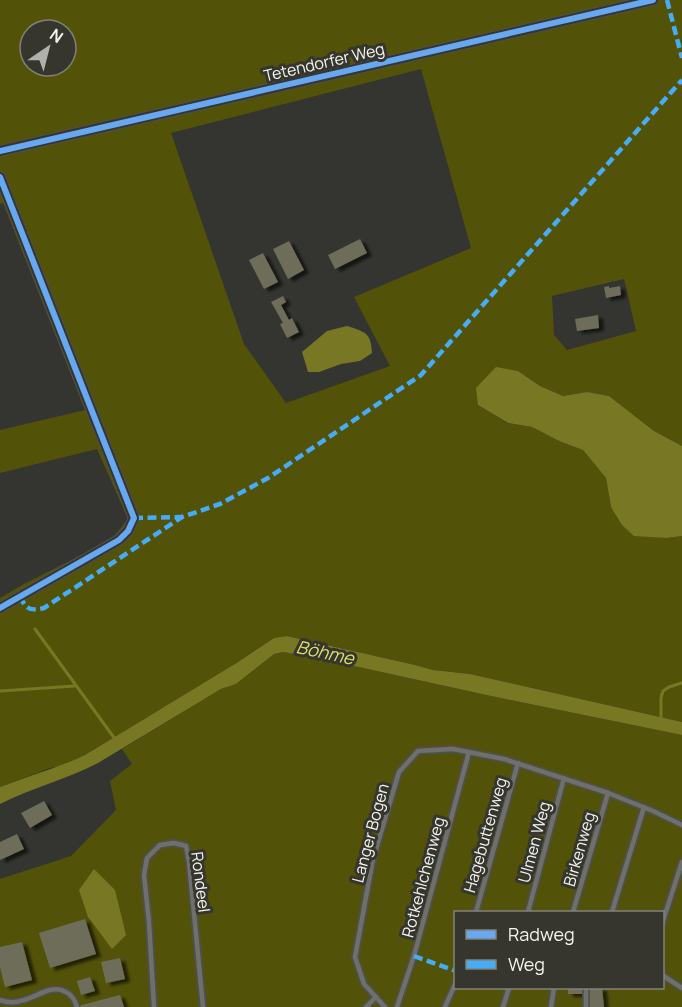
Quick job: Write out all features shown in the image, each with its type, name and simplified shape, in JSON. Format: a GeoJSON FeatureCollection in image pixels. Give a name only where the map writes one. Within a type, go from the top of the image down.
{"type":"FeatureCollection","features":[{"type":"Feature","properties":{"kind":"street","name":"Tetendorfer Weg"},"geometry":{"type":"LineString","coordinates":[[0,151],[653,0]]}},
{"type":"Feature","properties":{"kind":"street"},"geometry":{"type":"LineString","coordinates":[[0,177],[134,518],[128,531],[119,540],[0,608]]}},
{"type":"Feature","properties":{"kind":"lane","name":"Langer Bogen"},"geometry":{"type":"LineString","coordinates":[[385,1007],[364,984],[356,957],[373,859],[399,772],[418,751],[453,749],[504,759],[608,793],[682,825]]}},
{"type":"Feature","properties":{"kind":"lane","name":"Rotkehlchenweg"},"geometry":{"type":"LineString","coordinates":[[397,1007],[414,956],[469,752]]}},
{"type":"Feature","properties":{"kind":"lane","name":"Hagebuttenweg"},"geometry":{"type":"LineString","coordinates":[[476,911],[518,763]]}},
{"type":"Feature","properties":{"kind":"lane","name":"Ulmen Weg"},"geometry":{"type":"LineString","coordinates":[[528,911],[564,778]]}},
{"type":"Feature","properties":{"kind":"lane","name":"Birkenweg"},"geometry":{"type":"LineString","coordinates":[[573,911],[608,793]]}},
{"type":"Feature","properties":{"kind":"lane"},"geometry":{"type":"LineString","coordinates":[[612,911],[644,807]]}},
{"type":"Feature","properties":{"kind":"lane","name":"Rondeel"},"geometry":{"type":"LineString","coordinates":[[154,1007],[144,875],[147,858],[160,844],[174,843],[186,846],[189,861],[203,1007]]}},
{"type":"Feature","properties":{"kind":"lane"},"geometry":{"type":"LineString","coordinates":[[664,921],[682,862]]}},
{"type":"Feature","properties":{"kind":"lane"},"geometry":{"type":"LineString","coordinates":[[664,976],[682,988]]}},
{"type":"Feature","properties":{"kind":"lane"},"geometry":{"type":"LineString","coordinates":[[445,1007],[454,987]]}},
{"type":"Feature","properties":{"kind":"lane"},"geometry":{"type":"LineString","coordinates":[[0,1000],[8,1003],[24,1000],[50,989],[60,989],[69,993],[77,1007]]}},
{"type":"Feature","properties":{"kind":"lane"},"geometry":{"type":"LineString","coordinates":[[503,1007],[508,989]]}},
{"type":"Feature","properties":{"kind":"lane"},"geometry":{"type":"LineString","coordinates":[[551,1007],[554,989]]}},
{"type":"Feature","properties":{"kind":"lane"},"geometry":{"type":"LineString","coordinates":[[586,989],[586,1007]]}},
{"type":"Feature","properties":{"kind":"lane"},"geometry":{"type":"LineString","coordinates":[[366,1007],[376,997]]}},
{"type":"Feature","properties":{"kind":"shaded area"},"geometry":{"type":"Polygon","coordinates":[[[0,0],[682,0],[682,446],[654,431],[609,396],[587,392],[563,396],[540,386],[518,371],[478,405],[507,423],[532,427],[583,450],[606,478],[611,507],[667,538],[682,536],[682,722],[470,674],[433,670],[287,636],[274,638],[85,755],[62,766],[50,768],[0,787],[0,598],[111,540],[128,519],[97,449],[0,473],[0,430],[85,410],[3,203],[0,204],[0,0]],[[421,69],[171,133],[244,344],[286,403],[390,366],[354,297],[471,248],[421,69]],[[624,279],[552,296],[554,335],[567,350],[636,331],[624,279]]]}},
{"type":"Feature","properties":{"kind":"shaded area"},"geometry":{"type":"Polygon","coordinates":[[[283,652],[682,735],[682,1007],[0,1007],[0,879],[71,856],[116,810],[110,781],[132,764],[122,749],[221,689],[236,684],[274,654],[283,652]]]}},
{"type":"Feature","properties":{"kind":"water"},"geometry":{"type":"Polygon","coordinates":[[[347,326],[369,337],[372,353],[360,361],[341,364],[319,372],[308,372],[302,352],[327,331],[347,326]]]}},
{"type":"Feature","properties":{"kind":"water"},"geometry":{"type":"Polygon","coordinates":[[[496,367],[518,371],[540,386],[563,396],[587,392],[609,396],[654,431],[682,446],[682,536],[667,538],[634,536],[622,525],[611,507],[606,478],[583,450],[532,427],[508,423],[478,405],[476,388],[496,367]]]}},
{"type":"Feature","properties":{"kind":"water","name":"Böhme"},"geometry":{"type":"Polygon","coordinates":[[[287,636],[433,670],[470,674],[682,722],[682,735],[283,652],[274,654],[236,684],[221,689],[98,763],[0,804],[0,787],[85,755],[274,638],[287,636]]]}},
{"type":"Feature","properties":{"kind":"water"},"geometry":{"type":"Polygon","coordinates":[[[94,869],[115,890],[126,935],[112,949],[88,917],[79,890],[94,869]]]}},
{"type":"Feature","properties":{"kind":"building"},"geometry":{"type":"Polygon","coordinates":[[[360,239],[367,253],[335,269],[328,255],[360,239]]]}},
{"type":"Feature","properties":{"kind":"building"},"geometry":{"type":"Polygon","coordinates":[[[289,241],[304,270],[288,279],[273,249],[289,241]]]}},
{"type":"Feature","properties":{"kind":"building"},"geometry":{"type":"Polygon","coordinates":[[[263,253],[278,282],[264,289],[249,260],[263,253]]]}},
{"type":"Feature","properties":{"kind":"building"},"geometry":{"type":"Polygon","coordinates":[[[609,286],[609,288],[620,286],[621,295],[606,298],[604,287],[609,286]]]}},
{"type":"Feature","properties":{"kind":"building"},"geometry":{"type":"Polygon","coordinates":[[[283,296],[286,302],[281,305],[289,320],[292,318],[299,332],[287,338],[280,324],[283,323],[271,302],[283,296]]]}},
{"type":"Feature","properties":{"kind":"building"},"geometry":{"type":"Polygon","coordinates":[[[598,315],[599,328],[577,331],[575,319],[598,315]]]}},
{"type":"Feature","properties":{"kind":"building"},"geometry":{"type":"Polygon","coordinates":[[[44,801],[52,815],[30,828],[21,813],[44,801]]]}},
{"type":"Feature","properties":{"kind":"building"},"geometry":{"type":"Polygon","coordinates":[[[17,834],[24,849],[0,860],[0,842],[17,834]]]}},
{"type":"Feature","properties":{"kind":"building"},"geometry":{"type":"Polygon","coordinates":[[[85,919],[96,954],[50,968],[39,933],[85,919]]]}},
{"type":"Feature","properties":{"kind":"building"},"geometry":{"type":"Polygon","coordinates":[[[22,942],[32,980],[5,987],[0,967],[0,947],[22,942]]]}},
{"type":"Feature","properties":{"kind":"building"},"geometry":{"type":"Polygon","coordinates":[[[120,958],[125,979],[106,983],[101,962],[120,958]]]}},
{"type":"Feature","properties":{"kind":"building"},"geometry":{"type":"Polygon","coordinates":[[[90,977],[95,991],[81,995],[77,981],[90,977]]]}},
{"type":"Feature","properties":{"kind":"building"},"geometry":{"type":"Polygon","coordinates":[[[568,989],[583,989],[584,994],[568,994],[568,989]]]}},
{"type":"Feature","properties":{"kind":"building"},"geometry":{"type":"Polygon","coordinates":[[[588,989],[602,989],[604,1007],[589,1007],[588,989]]]}},
{"type":"Feature","properties":{"kind":"building"},"geometry":{"type":"Polygon","coordinates":[[[120,995],[124,1007],[78,1007],[78,1006],[120,995]]]}},
{"type":"Feature","properties":{"kind":"waterway"},"geometry":{"type":"LineString","coordinates":[[35,629],[115,739]]}},
{"type":"Feature","properties":{"kind":"waterway"},"geometry":{"type":"LineString","coordinates":[[661,719],[663,691],[682,683]]}},
{"type":"Feature","properties":{"kind":"waterway"},"geometry":{"type":"LineString","coordinates":[[0,691],[75,686]]}},
{"type":"Feature","properties":{"kind":"marked path"},"geometry":{"type":"LineString","coordinates":[[667,0],[682,58]]}},
{"type":"Feature","properties":{"kind":"marked path"},"geometry":{"type":"LineString","coordinates":[[20,596],[29,608],[44,608],[182,517],[220,504],[268,478],[421,375],[682,80]]}},
{"type":"Feature","properties":{"kind":"marked path"},"geometry":{"type":"LineString","coordinates":[[134,518],[182,517]]}},
{"type":"Feature","properties":{"kind":"marked path"},"geometry":{"type":"LineString","coordinates":[[414,956],[454,970]]}},
{"type":"Feature","properties":{"kind":"cycle path"},"geometry":{"type":"LineString","coordinates":[[0,151],[653,0]]}},
{"type":"Feature","properties":{"kind":"cycle path"},"geometry":{"type":"LineString","coordinates":[[0,177],[134,518],[128,531],[119,540],[0,608]]}}]}
